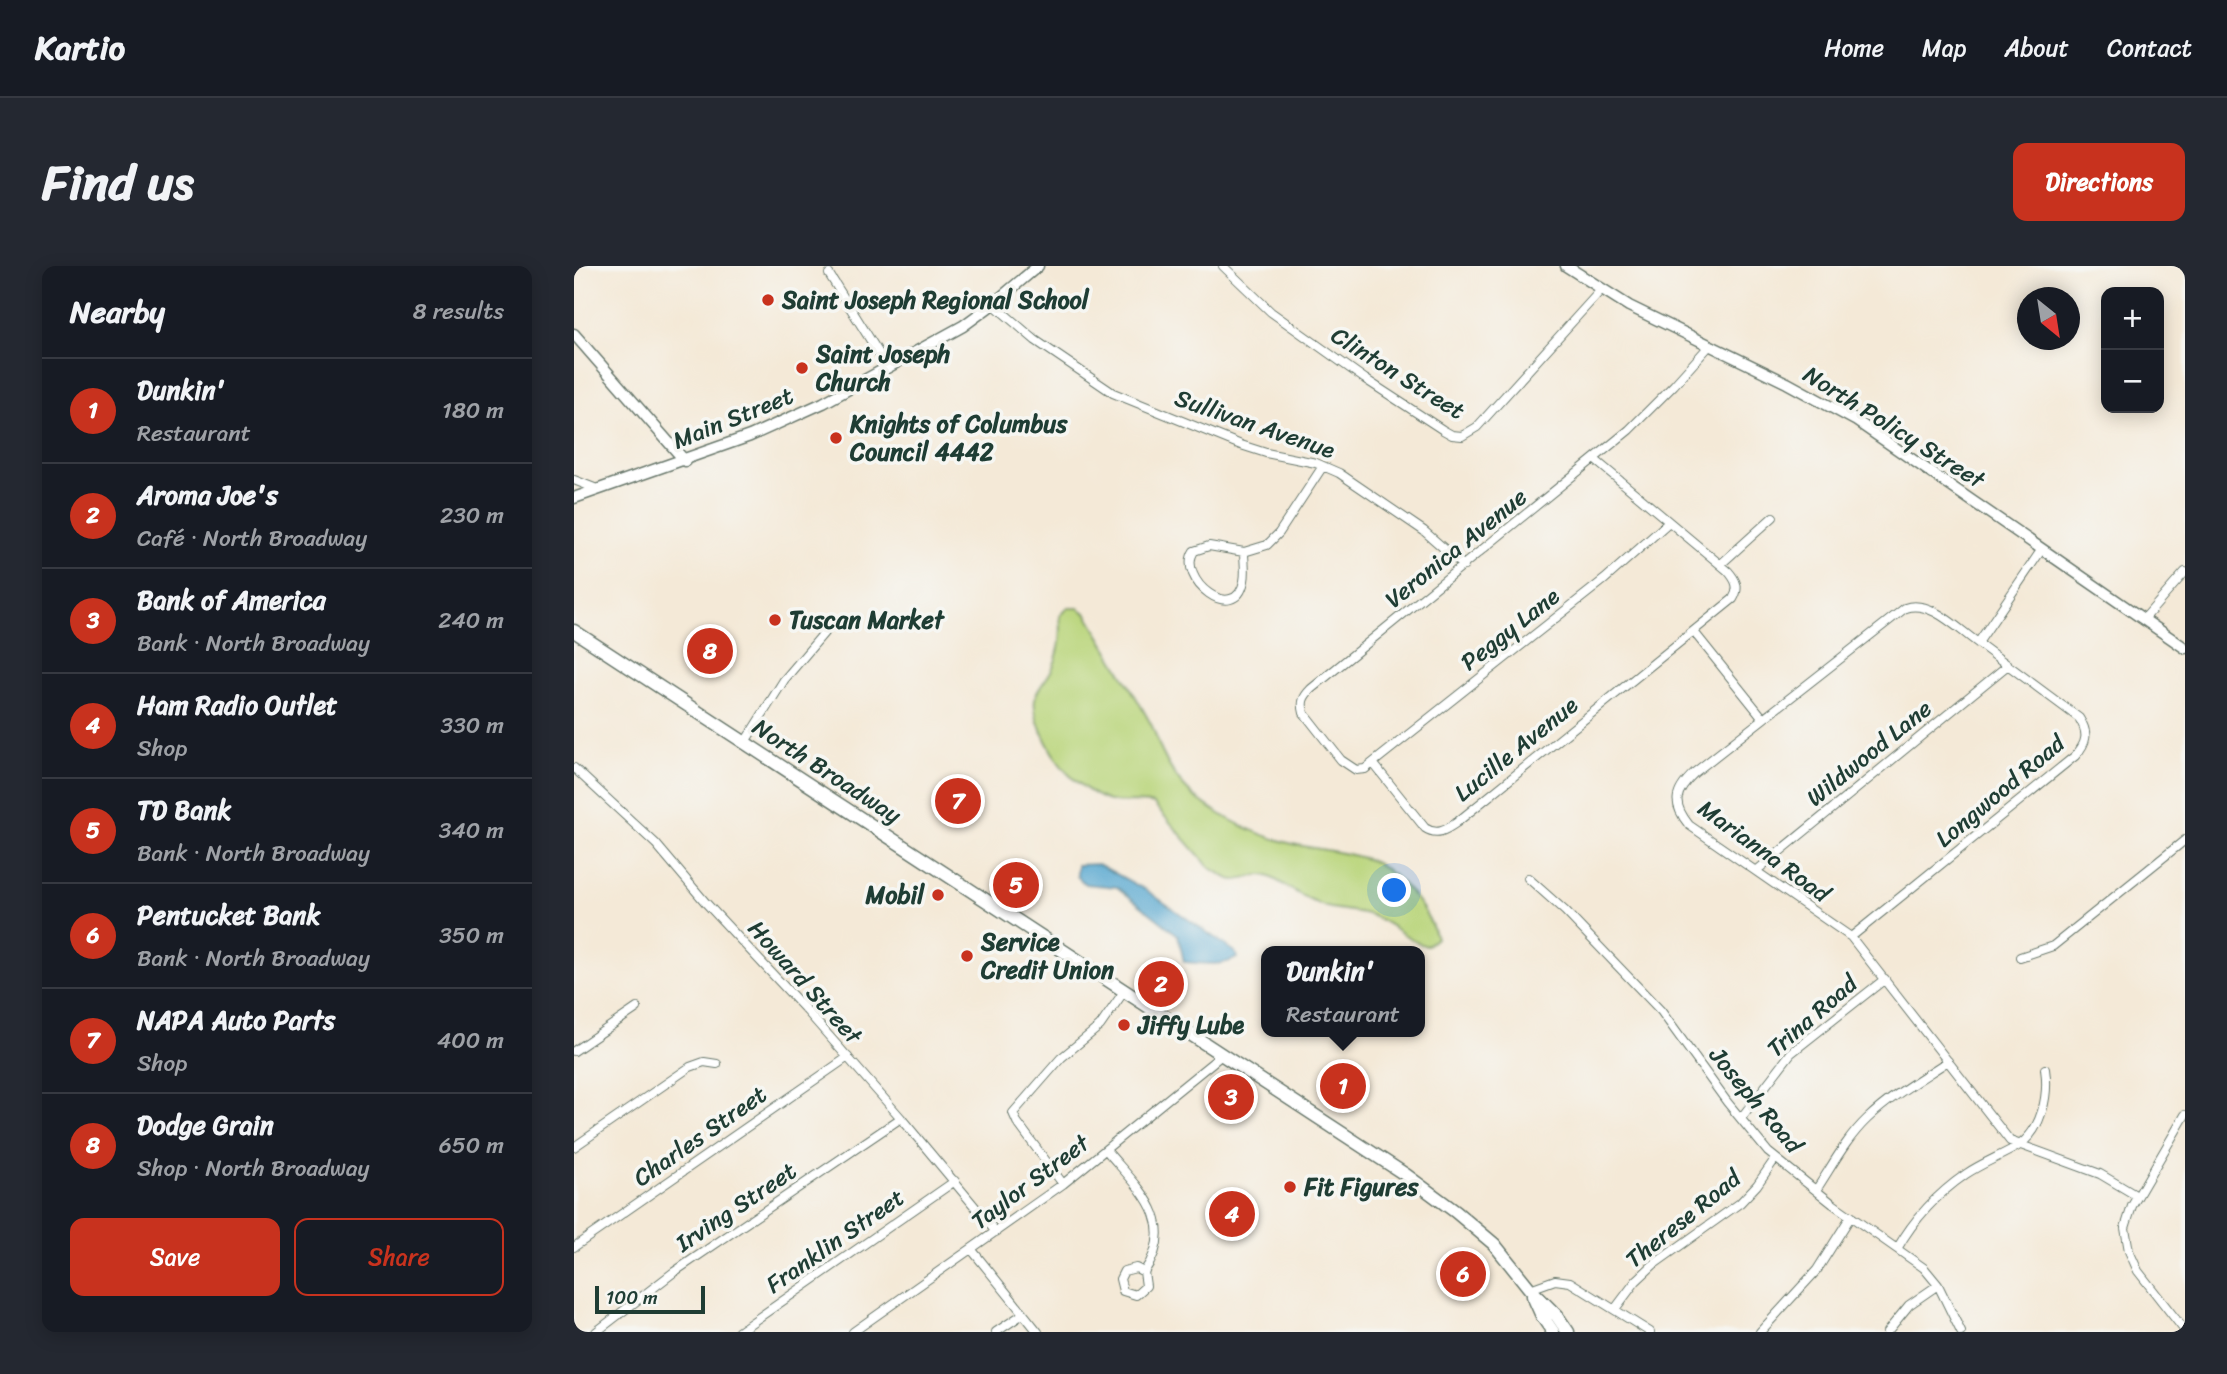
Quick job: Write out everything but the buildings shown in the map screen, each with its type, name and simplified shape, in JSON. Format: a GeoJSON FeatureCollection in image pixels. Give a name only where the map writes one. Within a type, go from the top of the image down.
{"type":"FeatureCollection","features":[{"type":"Feature","properties":{"kind":"main road","name":"North Broadway"},"geometry":{"type":"LineString","coordinates":[[574,631],[1376,1154],[1456,1212],[1494,1244],[1530,1289],[1557,1315],[1568,1332]]}},
{"type":"Feature","properties":{"kind":"main road","name":"North Broadway"},"geometry":{"type":"LineString","coordinates":[[1530,1289],[1542,1316],[1553,1332]]}},
{"type":"Feature","properties":{"kind":"street","name":"Main Street"},"geometry":{"type":"LineString","coordinates":[[574,498],[685,461],[781,423],[948,335],[993,304],[1038,266]]}},
{"type":"Feature","properties":{"kind":"street","name":"Clinton Street"},"geometry":{"type":"LineString","coordinates":[[1223,266],[1271,312],[1387,394],[1457,436],[1467,434],[1477,426],[1601,289]]}},
{"type":"Feature","properties":{"kind":"street","name":"North Policy Street"},"geometry":{"type":"LineString","coordinates":[[1566,266],[1640,312],[1840,411],[2185,648]]}},
{"type":"Feature","properties":{"kind":"street"},"geometry":{"type":"LineString","coordinates":[[829,274],[888,368]]}},
{"type":"Feature","properties":{"kind":"street","name":"Sullivan Avenue"},"geometry":{"type":"LineString","coordinates":[[993,304],[1035,340],[1113,393],[1241,445],[1339,472],[1424,531],[1464,566]]}},
{"type":"Feature","properties":{"kind":"street"},"geometry":{"type":"LineString","coordinates":[[574,334],[685,461]]}},
{"type":"Feature","properties":{"kind":"street","name":"Veronica Avenue"},"geometry":{"type":"LineString","coordinates":[[1373,763],[1365,769],[1356,770],[1341,760],[1304,713],[1302,704],[1305,695],[1644,417],[1710,345]]}},
{"type":"Feature","properties":{"kind":"street","name":"Lucille Avenue"},"geometry":{"type":"LineString","coordinates":[[1373,763],[1425,828],[1430,832],[1441,832],[1728,605],[1736,594],[1737,583],[1721,564],[1594,459]]}},
{"type":"Feature","properties":{"kind":"street"},"geometry":{"type":"LineString","coordinates":[[1244,552],[1245,578],[1236,595],[1230,599],[1219,599],[1202,588],[1191,565],[1190,558],[1194,551],[1209,546],[1244,552],[1261,548],[1276,538],[1324,466]]}},
{"type":"Feature","properties":{"kind":"street"},"geometry":{"type":"LineString","coordinates":[[574,480],[587,487],[600,489]]}},
{"type":"Feature","properties":{"kind":"street"},"geometry":{"type":"LineString","coordinates":[[1721,564],[1773,517]]}},
{"type":"Feature","properties":{"kind":"street","name":"Peggy Lane"},"geometry":{"type":"LineString","coordinates":[[1373,763],[1605,579],[1669,522]]}},
{"type":"Feature","properties":{"kind":"street"},"geometry":{"type":"LineString","coordinates":[[1978,643],[2042,548]]}},
{"type":"Feature","properties":{"kind":"street"},"geometry":{"type":"LineString","coordinates":[[2144,620],[2185,572]]}},
{"type":"Feature","properties":{"kind":"street","name":"Marianna Road"},"geometry":{"type":"LineString","coordinates":[[1978,643],[1930,610],[1913,605],[1905,608],[1688,779],[1678,794],[1678,811],[1689,825],[1851,937],[2004,1135],[2018,1146],[2100,1174],[2137,1196]]}},
{"type":"Feature","properties":{"kind":"street"},"geometry":{"type":"LineString","coordinates":[[745,742],[784,680],[829,627]]}},
{"type":"Feature","properties":{"kind":"street"},"geometry":{"type":"LineString","coordinates":[[1694,632],[1763,718]]}},
{"type":"Feature","properties":{"kind":"street","name":"Longwood Road"},"geometry":{"type":"LineString","coordinates":[[1851,937],[2076,756],[2086,742],[2087,733],[2079,718],[1978,643]]}},
{"type":"Feature","properties":{"kind":"street","name":"Wildwood Lane"},"geometry":{"type":"LineString","coordinates":[[1756,871],[2008,665]]}},
{"type":"Feature","properties":{"kind":"street","name":"Howard Street"},"geometry":{"type":"LineString","coordinates":[[574,768],[650,838],[901,1118],[996,1232]]}},
{"type":"Feature","properties":{"kind":"street"},"geometry":{"type":"LineString","coordinates":[[2020,957],[2053,946],[2185,840]]}},
{"type":"Feature","properties":{"kind":"street","name":"Joseph Road"},"geometry":{"type":"LineString","coordinates":[[1528,878],[1566,911],[1661,1011],[1775,1159],[1924,1268],[1938,1285],[1961,1332]]}},
{"type":"Feature","properties":{"kind":"street","name":"Trina Road"},"geometry":{"type":"LineString","coordinates":[[1741,1118],[1791,1053],[1885,979]]}},
{"type":"Feature","properties":{"kind":"street"},"geometry":{"type":"LineString","coordinates":[[1063,1184],[1017,1122],[1013,1112],[1061,1058],[1100,1026],[1125,990]]}},
{"type":"Feature","properties":{"kind":"street"},"geometry":{"type":"LineString","coordinates":[[574,1051],[637,1008]]}},
{"type":"Feature","properties":{"kind":"street","name":"Taylor Street"},"geometry":{"type":"LineString","coordinates":[[853,1332],[1063,1184],[1223,1054]]}},
{"type":"Feature","properties":{"kind":"street","name":"Charles Street"},"geometry":{"type":"LineString","coordinates":[[574,1247],[848,1058]]}},
{"type":"Feature","properties":{"kind":"street"},"geometry":{"type":"LineString","coordinates":[[1816,1191],[1844,1147],[1866,1120],[1948,1061]]}},
{"type":"Feature","properties":{"kind":"street"},"geometry":{"type":"LineString","coordinates":[[574,1147],[690,1067],[704,1062],[717,1064]]}},
{"type":"Feature","properties":{"kind":"street"},"geometry":{"type":"LineString","coordinates":[[1897,1249],[1909,1229],[1945,1190],[1987,1161],[2018,1146],[2031,1133],[2046,1096],[2045,1069]]}},
{"type":"Feature","properties":{"kind":"street"},"geometry":{"type":"LineString","coordinates":[[2185,1115],[2137,1196],[2125,1228],[2129,1251],[2144,1280],[2185,1331]]}},
{"type":"Feature","properties":{"kind":"street","name":"Irving Street"},"geometry":{"type":"LineString","coordinates":[[596,1332],[674,1272],[901,1118]]}},
{"type":"Feature","properties":{"kind":"street"},"geometry":{"type":"LineString","coordinates":[[1106,1150],[1142,1193],[1156,1216],[1156,1248],[1144,1272]]}},
{"type":"Feature","properties":{"kind":"street","name":"Therese Road"},"geometry":{"type":"LineString","coordinates":[[1615,1309],[1636,1281],[1653,1265],[1740,1203],[1775,1159]]}},
{"type":"Feature","properties":{"kind":"street","name":"Franklin Street"},"geometry":{"type":"LineString","coordinates":[[738,1332],[955,1181]]}},
{"type":"Feature","properties":{"kind":"street"},"geometry":{"type":"LineString","coordinates":[[1760,1332],[1817,1270],[1851,1216]]}},
{"type":"Feature","properties":{"kind":"street"},"geometry":{"type":"LineString","coordinates":[[972,1250],[1038,1332]]}},
{"type":"Feature","properties":{"kind":"street"},"geometry":{"type":"LineString","coordinates":[[1530,1289],[1550,1281],[1565,1280],[1650,1332]]}},
{"type":"Feature","properties":{"kind":"street"},"geometry":{"type":"LineString","coordinates":[[1886,1332],[1909,1305],[1938,1285]]}},
{"type":"Feature","properties":{"kind":"street"},"geometry":{"type":"LineString","coordinates":[[996,1332],[1023,1314]]}},
{"type":"Feature","properties":{"kind":"green space"},"geometry":{"type":"Polygon","coordinates":[[[1068,608],[1078,608],[1087,614],[1151,724],[1170,767],[1193,796],[1251,830],[1294,844],[1353,855],[1375,863],[1398,879],[1418,901],[1436,938],[1426,946],[1377,918],[1319,904],[1265,875],[1238,880],[1227,878],[1210,868],[1154,804],[1106,800],[1072,778],[1047,743],[1038,722],[1035,703],[1036,695],[1055,661],[1060,642],[1060,616],[1068,608]]]}},
{"type":"Feature","properties":{"kind":"water"},"geometry":{"type":"Polygon","coordinates":[[[1098,864],[1146,890],[1235,952],[1237,958],[1218,963],[1184,962],[1178,935],[1117,887],[1085,884],[1077,876],[1077,865],[1098,864]]]}},
{"type":"Feature","properties":{"kind":"place","name":"Saint Joseph Regional School"},"geometry":{"type":"Point","coordinates":[768,300]}},
{"type":"Feature","properties":{"kind":"place","name":"Saint Joseph Church"},"geometry":{"type":"Point","coordinates":[802,368]}},
{"type":"Feature","properties":{"kind":"place","name":"Knights of Columbus Council 4442"},"geometry":{"type":"Point","coordinates":[836,438]}},
{"type":"Feature","properties":{"kind":"place","name":"Tuscan Market"},"geometry":{"type":"Point","coordinates":[775,620]}},
{"type":"Feature","properties":{"kind":"place","name":"Dodge Grain"},"geometry":{"type":"Point","coordinates":[710,651]}},
{"type":"Feature","properties":{"kind":"place","name":"NAPA Auto Parts"},"geometry":{"type":"Point","coordinates":[958,801]}},
{"type":"Feature","properties":{"kind":"place","name":"TD Bank"},"geometry":{"type":"Point","coordinates":[1016,885]}},
{"type":"Feature","properties":{"kind":"place","name":"Mobil"},"geometry":{"type":"Point","coordinates":[938,895]}},
{"type":"Feature","properties":{"kind":"place","name":"Service Credit Union"},"geometry":{"type":"Point","coordinates":[967,956]}},
{"type":"Feature","properties":{"kind":"place","name":"Aroma Joe's"},"geometry":{"type":"Point","coordinates":[1161,984]}},
{"type":"Feature","properties":{"kind":"place","name":"Jiffy Lube"},"geometry":{"type":"Point","coordinates":[1124,1025]}},
{"type":"Feature","properties":{"kind":"place","name":"Dunkin'"},"geometry":{"type":"Point","coordinates":[1343,1086]}},
{"type":"Feature","properties":{"kind":"place","name":"Bank of America"},"geometry":{"type":"Point","coordinates":[1231,1097]}},
{"type":"Feature","properties":{"kind":"place","name":"Fit Figures"},"geometry":{"type":"Point","coordinates":[1290,1187]}},
{"type":"Feature","properties":{"kind":"place","name":"Ham Radio Outlet"},"geometry":{"type":"Point","coordinates":[1232,1214]}},
{"type":"Feature","properties":{"kind":"place","name":"Pentucket Bank"},"geometry":{"type":"Point","coordinates":[1463,1274]}}]}
